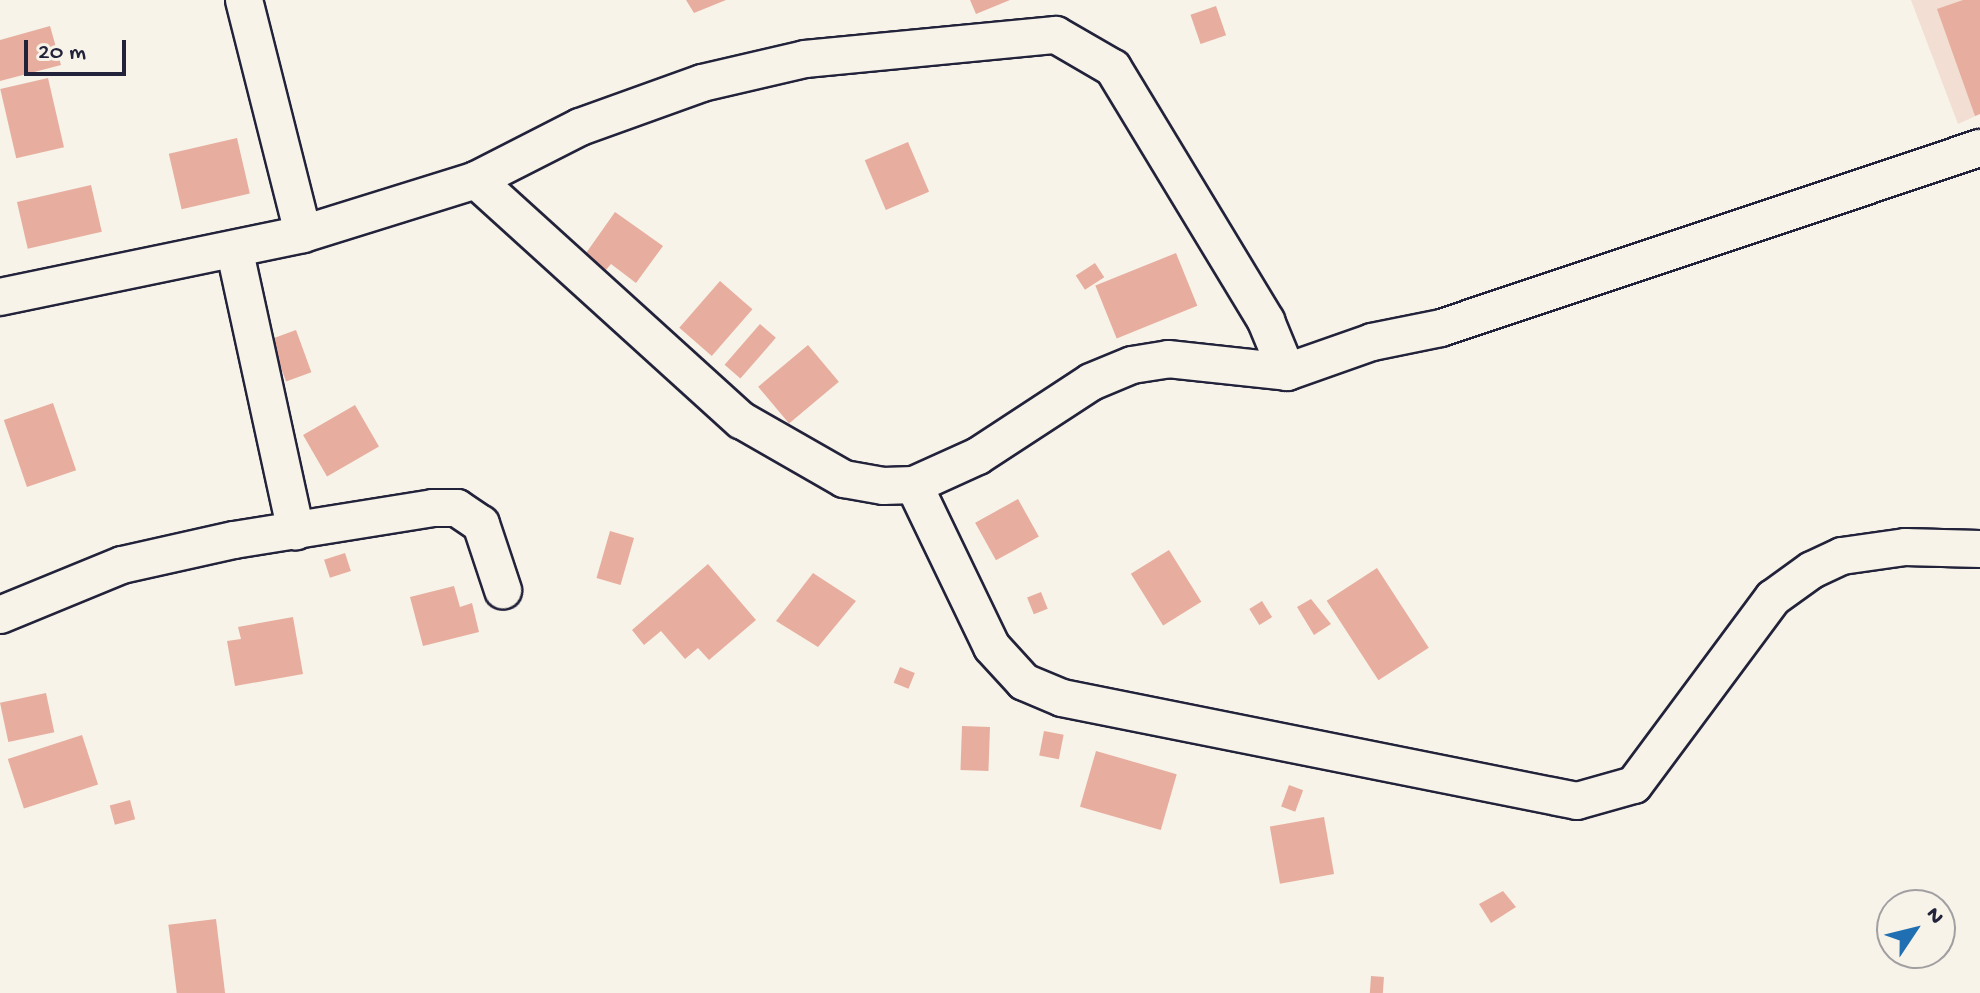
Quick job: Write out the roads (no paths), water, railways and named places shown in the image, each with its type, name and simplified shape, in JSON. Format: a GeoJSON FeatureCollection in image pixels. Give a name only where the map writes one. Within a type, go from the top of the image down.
{"type":"FeatureCollection","features":[{"type":"Feature","properties":{"kind":"street"},"geometry":{"type":"LineString","coordinates":[[244,0],[303,234]]}},
{"type":"Feature","properties":{"kind":"street"},"geometry":{"type":"LineString","coordinates":[[0,297],[235,252],[303,234],[476,180],[580,127],[702,83],[805,59],[1056,35],[1113,68],[1266,321],[1287,372]]}},
{"type":"Feature","properties":{"kind":"street"},"geometry":{"type":"LineString","coordinates":[[476,180],[741,420],[844,479],[914,485],[978,456],[1091,382],[1132,365],[1168,359],[1287,372],[1372,342],[1441,328],[1980,148]]}},
{"type":"Feature","properties":{"kind":"street"},"geometry":{"type":"LineString","coordinates":[[235,252],[296,531]]}},
{"type":"Feature","properties":{"kind":"street"},"geometry":{"type":"LineString","coordinates":[[914,485],[992,647],[1024,682],[1062,698],[1577,801],[1634,785],[1773,598],[1812,570],[1842,556],[1905,547],[1980,549]]}},
{"type":"Feature","properties":{"kind":"street"},"geometry":{"type":"LineString","coordinates":[[0,615],[122,565],[296,531],[457,508],[481,524],[503,590]]}}]}
